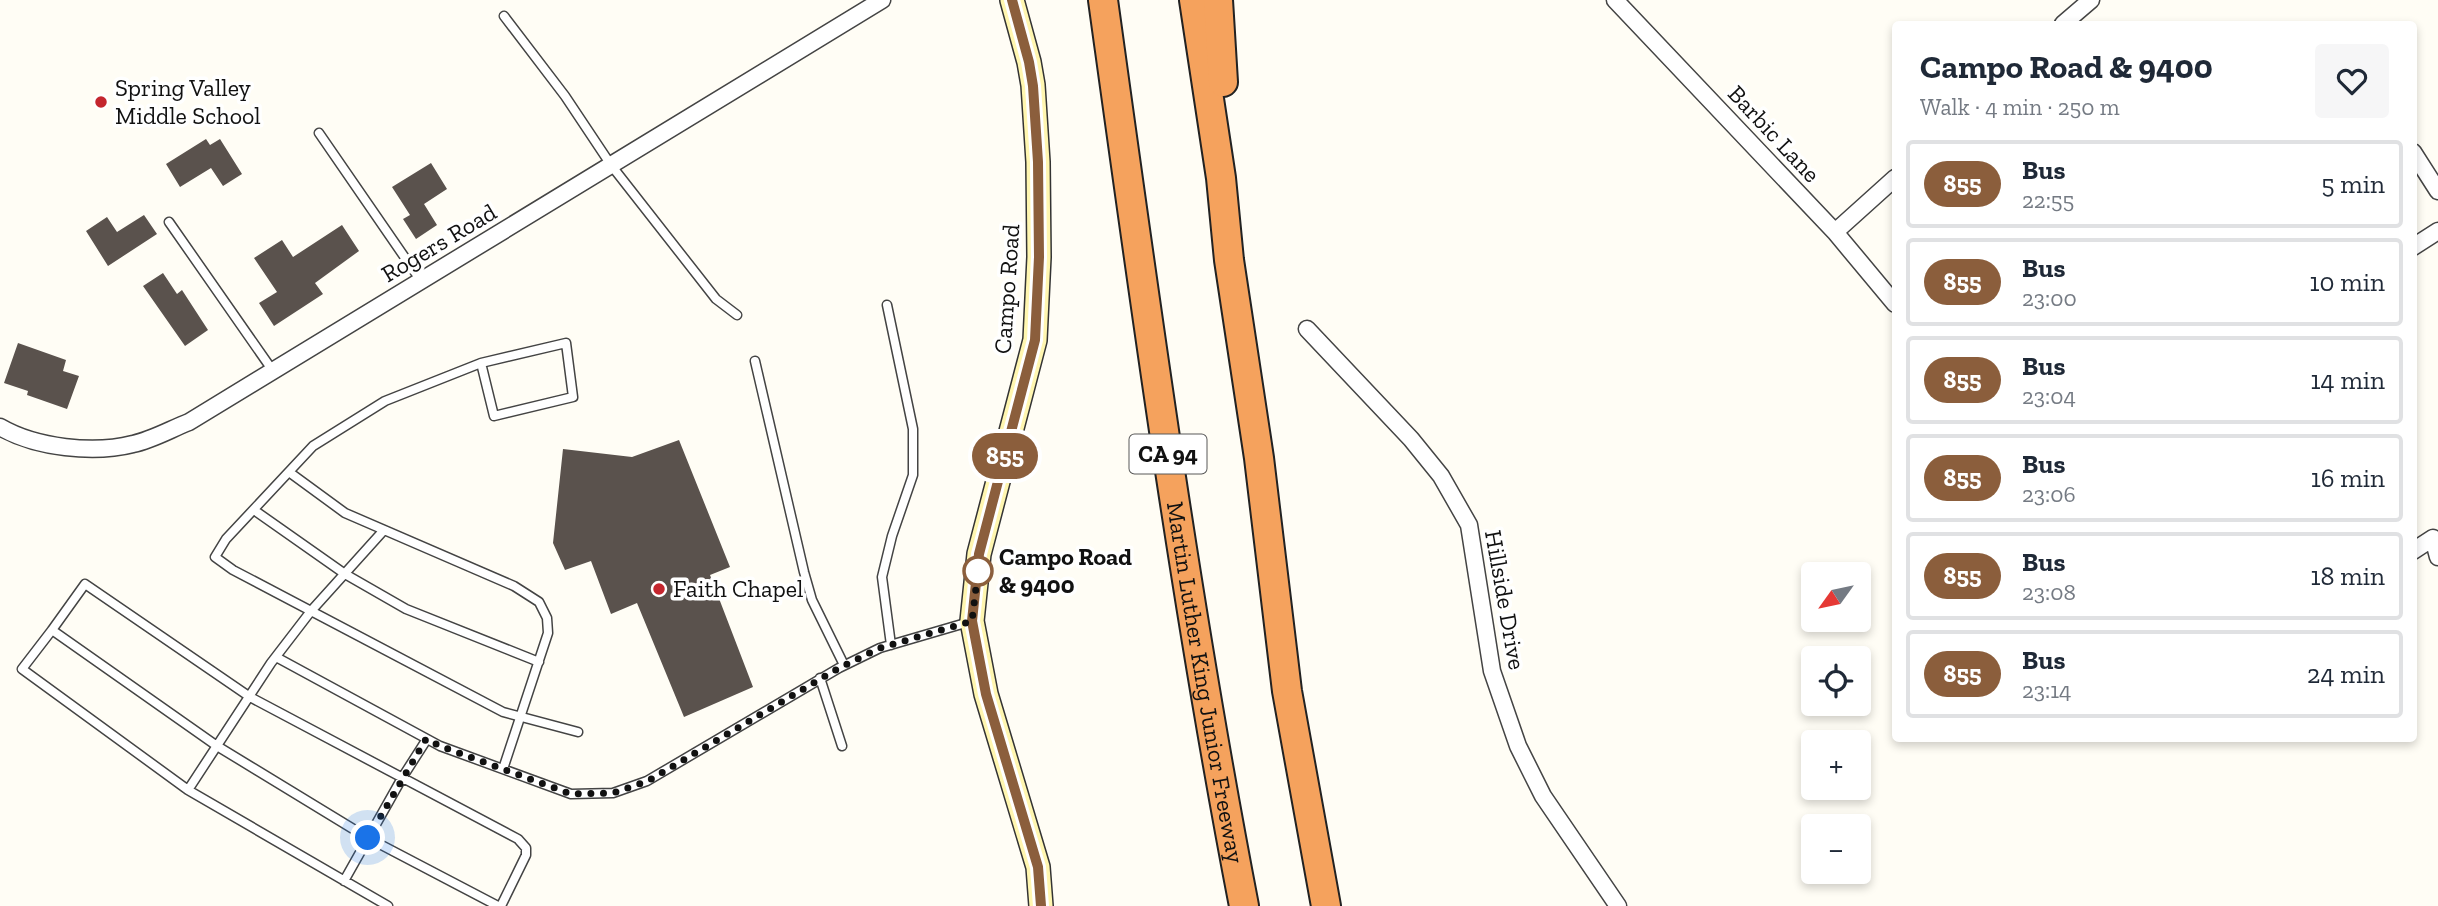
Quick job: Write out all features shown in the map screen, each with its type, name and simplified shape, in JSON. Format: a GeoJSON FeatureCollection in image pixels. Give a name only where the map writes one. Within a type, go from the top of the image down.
{"type":"FeatureCollection","features":[{"type":"Feature","properties":{"kind":"highway","name":"Martin Luther King Junior Freeway"},"geometry":{"type":"LineString","coordinates":[[1102,0],[1145,307],[1202,675],[1244,906]]}},
{"type":"Feature","properties":{"kind":"highway"},"geometry":{"type":"LineString","coordinates":[[1194,0],[1259,458],[1287,691],[1325,906]]}},
{"type":"Feature","properties":{"kind":"highway"},"geometry":{"type":"LineString","coordinates":[[1218,0],[1229,260]]}},
{"type":"Feature","properties":{"kind":"main road","name":"Campo Road"},"geometry":{"type":"LineString","coordinates":[[1012,0],[1029,62],[1034,98],[1039,257],[1035,340],[979,554],[972,621],[986,694],[1038,867],[1041,906]]}},
{"type":"Feature","properties":{"kind":"street","name":"Rogers Road"},"geometry":{"type":"LineString","coordinates":[[0,428],[57,447],[109,449],[136,444],[190,422],[882,0]]}},
{"type":"Feature","properties":{"kind":"street","name":"Barbic Lane"},"geometry":{"type":"LineString","coordinates":[[1615,0],[1835,232],[1892,300]]}},
{"type":"Feature","properties":{"kind":"street"},"geometry":{"type":"LineString","coordinates":[[2066,21],[2091,0]]}},
{"type":"Feature","properties":{"kind":"street"},"geometry":{"type":"LineString","coordinates":[[2417,158],[2438,191]]}},
{"type":"Feature","properties":{"kind":"street"},"geometry":{"type":"LineString","coordinates":[[1835,232],[1892,180]]}},
{"type":"Feature","properties":{"kind":"street"},"geometry":{"type":"LineString","coordinates":[[2417,244],[2438,231]]}},
{"type":"Feature","properties":{"kind":"street","name":"Hillside Drive"},"geometry":{"type":"LineString","coordinates":[[1307,329],[1411,439],[1441,477],[1469,525],[1492,671],[1518,746],[1543,796],[1618,906]]}},
{"type":"Feature","properties":{"kind":"street"},"geometry":{"type":"LineString","coordinates":[[2417,548],[2432,538],[2438,557]]}},
{"type":"Feature","properties":{"kind":"lane"},"geometry":{"type":"LineString","coordinates":[[503,16],[565,96],[611,165],[716,299],[737,315]]}},
{"type":"Feature","properties":{"kind":"lane"},"geometry":{"type":"LineString","coordinates":[[319,133],[421,281]]}},
{"type":"Feature","properties":{"kind":"lane"},"geometry":{"type":"LineString","coordinates":[[169,222],[273,371]]}},
{"type":"Feature","properties":{"kind":"lane"},"geometry":{"type":"LineString","coordinates":[[887,305],[913,429],[913,475],[892,536],[882,577],[891,645]]}},
{"type":"Feature","properties":{"kind":"lane"},"geometry":{"type":"LineString","coordinates":[[481,362],[494,416],[573,397],[566,343],[481,362],[385,401],[313,446],[226,540],[215,557],[233,570],[503,712],[578,732]]}},
{"type":"Feature","properties":{"kind":"lane"},"geometry":{"type":"LineString","coordinates":[[755,361],[812,600],[844,665]]}},
{"type":"Feature","properties":{"kind":"lane"},"geometry":{"type":"LineString","coordinates":[[289,472],[345,513],[514,586],[539,602],[547,618],[548,633],[503,769]]}},
{"type":"Feature","properties":{"kind":"lane"},"geometry":{"type":"LineString","coordinates":[[254,510],[345,574],[406,609],[539,662]]}},
{"type":"Feature","properties":{"kind":"lane"},"geometry":{"type":"LineString","coordinates":[[188,790],[276,657],[311,611],[384,530]]}},
{"type":"Feature","properties":{"kind":"lane"},"geometry":{"type":"LineString","coordinates":[[52,630],[217,746],[368,838],[500,906],[526,855],[526,848],[518,839],[250,697],[85,584],[22,669],[188,790],[387,906]]}},
{"type":"Feature","properties":{"kind":"lane"},"geometry":{"type":"LineString","coordinates":[[276,657],[440,746],[571,794],[613,793],[648,781],[844,665],[891,645],[972,621]]}},
{"type":"Feature","properties":{"kind":"lane"},"geometry":{"type":"LineString","coordinates":[[820,678],[842,747]]}},
{"type":"Feature","properties":{"kind":"lane"},"geometry":{"type":"LineString","coordinates":[[344,881],[426,739]]}},
{"type":"Feature","properties":{"kind":"building"},"geometry":{"type":"Polygon","coordinates":[[[206,139],[210,145],[220,139],[242,174],[223,186],[211,168],[180,187],[166,164],[206,139]]]}},
{"type":"Feature","properties":{"kind":"building"},"geometry":{"type":"Polygon","coordinates":[[[431,163],[447,189],[424,204],[437,225],[416,239],[403,219],[410,215],[392,187],[431,163]]]}},
{"type":"Feature","properties":{"kind":"building"},"geometry":{"type":"Polygon","coordinates":[[[144,215],[157,234],[108,266],[86,231],[107,217],[117,232],[144,215]]]}},
{"type":"Feature","properties":{"kind":"building"},"geometry":{"type":"Polygon","coordinates":[[[342,225],[359,251],[315,283],[323,294],[274,326],[259,303],[277,292],[254,258],[282,240],[293,257],[342,225]]]}},
{"type":"Feature","properties":{"kind":"building"},"geometry":{"type":"Polygon","coordinates":[[[163,273],[177,294],[182,290],[208,330],[185,346],[143,286],[163,273]]]}},
{"type":"Feature","properties":{"kind":"building"},"geometry":{"type":"Polygon","coordinates":[[[18,343],[66,360],[63,371],[79,376],[67,409],[27,395],[28,391],[4,383],[18,343]]]}},
{"type":"Feature","properties":{"kind":"building","name":"Faith Chapel"},"geometry":{"type":"Polygon","coordinates":[[[679,440],[730,567],[710,575],[753,687],[684,717],[637,603],[611,614],[591,561],[565,570],[553,543],[563,449],[632,457],[679,440]]]}},
{"type":"Feature","properties":{"kind":"bus line","name":"855"},"geometry":{"type":"LineString","coordinates":[[1012,0],[1033,86],[1038,162],[1039,257],[1035,340],[979,554],[972,621],[986,694],[1038,867],[1041,906]]}},
{"type":"Feature","properties":{"kind":"place","name":"Spring Valley Middle School"},"geometry":{"type":"Point","coordinates":[101,102]}},
{"type":"Feature","properties":{"kind":"place","name":"Campo Road & 9400"},"geometry":{"type":"Point","coordinates":[978,571]}},
{"type":"Feature","properties":{"kind":"place","name":"Faith Chapel"},"geometry":{"type":"Point","coordinates":[659,589]}},
{"type":"Feature","properties":{"kind":"route"},"geometry":{"type":"LineString","coordinates":[[368,838],[426,739],[571,794],[613,793],[648,781],[778,702],[880,648],[972,621],[978,571]]}}]}
